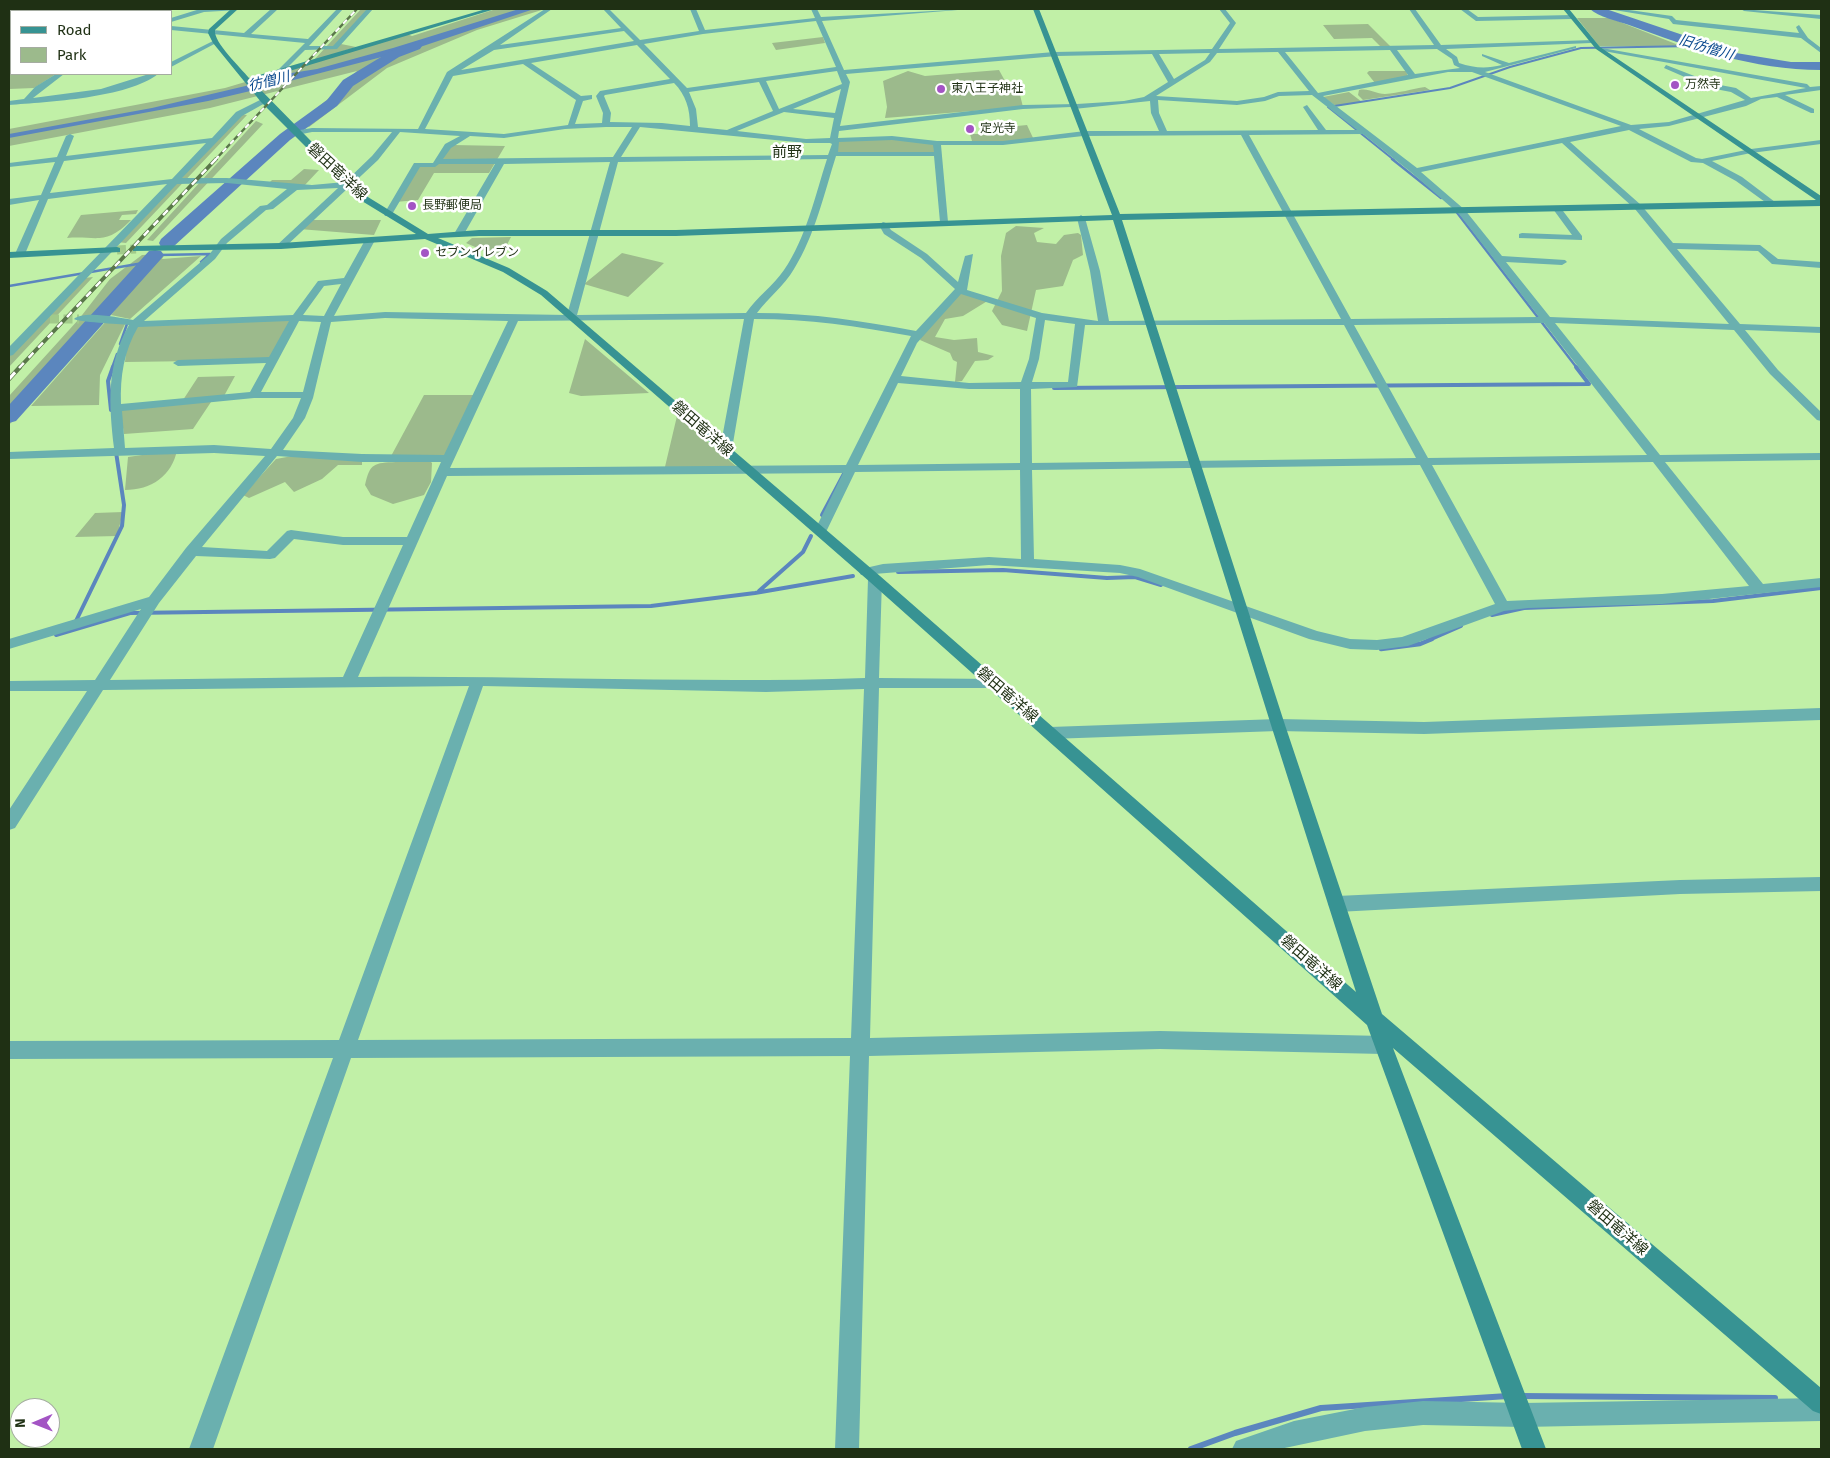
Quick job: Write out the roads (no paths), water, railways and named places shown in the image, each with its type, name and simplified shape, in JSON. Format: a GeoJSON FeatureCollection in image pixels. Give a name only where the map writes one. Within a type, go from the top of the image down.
{"type":"FeatureCollection","features":[{"type":"Feature","properties":{"kind":"street"},"geometry":{"type":"LineString","coordinates":[[211,32],[214,26],[235,9]]}},
{"type":"Feature","properties":{"kind":"street"},"geometry":{"type":"LineString","coordinates":[[172,20],[206,10],[253,9]]}},
{"type":"Feature","properties":{"kind":"street"},"geometry":{"type":"LineString","coordinates":[[244,36],[275,9]]}},
{"type":"Feature","properties":{"kind":"street"},"geometry":{"type":"LineString","coordinates":[[281,72],[340,9]]}},
{"type":"Feature","properties":{"kind":"street"},"geometry":{"type":"LineString","coordinates":[[303,48],[335,48],[370,9]]}},
{"type":"Feature","properties":{"kind":"street"},"geometry":{"type":"LineString","coordinates":[[248,81],[492,9]]}},
{"type":"Feature","properties":{"kind":"street"},"geometry":{"type":"LineString","coordinates":[[421,130],[450,74],[549,9]]}},
{"type":"Feature","properties":{"kind":"street"},"geometry":{"type":"LineString","coordinates":[[606,9],[685,90],[693,105],[694,130]]}},
{"type":"Feature","properties":{"kind":"street"},"geometry":{"type":"LineString","coordinates":[[693,9],[703,32]]}},
{"type":"Feature","properties":{"kind":"street"},"geometry":{"type":"LineString","coordinates":[[726,449],[749,317],[755,306],[789,271],[799,254],[836,144],[833,141],[845,85],[842,70],[814,9]]}},
{"type":"Feature","properties":{"kind":"street"},"geometry":{"type":"LineString","coordinates":[[450,74],[703,32],[819,19],[967,9]]}},
{"type":"Feature","properties":{"kind":"street"},"geometry":{"type":"LineString","coordinates":[[1036,9],[1117,217],[1241,609],[1374,1019],[1534,1449]]}},
{"type":"Feature","properties":{"kind":"street"},"geometry":{"type":"LineString","coordinates":[[1150,99],[1172,82],[1208,61],[1216,51],[1233,23],[1222,9]]}},
{"type":"Feature","properties":{"kind":"street"},"geometry":{"type":"LineString","coordinates":[[1412,9],[1439,47],[1455,58],[1456,64],[1630,127],[1694,160],[1705,161],[1752,151],[1821,142]]}},
{"type":"Feature","properties":{"kind":"street"},"geometry":{"type":"LineString","coordinates":[[1463,9],[1476,19],[1572,17]]}},
{"type":"Feature","properties":{"kind":"street"},"geometry":{"type":"LineString","coordinates":[[1527,9],[1540,18]]}},
{"type":"Feature","properties":{"kind":"street"},"geometry":{"type":"LineString","coordinates":[[1566,9],[1595,45],[1821,200]]}},
{"type":"Feature","properties":{"kind":"street"},"geometry":{"type":"LineString","coordinates":[[1611,9],[1672,18],[1673,22],[1821,40]]}},
{"type":"Feature","properties":{"kind":"street"},"geometry":{"type":"LineString","coordinates":[[1744,9],[1791,12],[1821,18]]}},
{"type":"Feature","properties":{"kind":"street"},"geometry":{"type":"LineString","coordinates":[[1791,12],[1804,37],[1821,51]]}},
{"type":"Feature","properties":{"kind":"street"},"geometry":{"type":"LineString","coordinates":[[172,28],[309,42]]}},
{"type":"Feature","properties":{"kind":"street"},"geometry":{"type":"LineString","coordinates":[[492,48],[625,30]]}},
{"type":"Feature","properties":{"kind":"street","name":"磐田竜洋線"},"geometry":{"type":"LineString","coordinates":[[211,32],[216,42],[264,100],[360,196],[427,237],[530,283],[572,317],[994,683],[1374,1019],[1821,1402]]}},
{"type":"Feature","properties":{"kind":"street"},"geometry":{"type":"LineString","coordinates":[[172,64],[216,42]]}},
{"type":"Feature","properties":{"kind":"street"},"geometry":{"type":"LineString","coordinates":[[1501,43],[1536,58]]}},
{"type":"Feature","properties":{"kind":"street"},"geometry":{"type":"LineString","coordinates":[[685,90],[761,78],[842,70],[1054,54],[1439,47],[1501,43],[1595,45],[1633,55],[1821,88]]}},
{"type":"Feature","properties":{"kind":"street"},"geometry":{"type":"LineString","coordinates":[[836,129],[1023,107],[1124,103],[1150,99],[1237,102],[1265,99],[1278,94],[1316,94],[1413,78],[1448,70],[1491,70],[1595,45]]}},
{"type":"Feature","properties":{"kind":"street"},"geometry":{"type":"LineString","coordinates":[[1392,48],[1408,67],[1413,78]]}},
{"type":"Feature","properties":{"kind":"street"},"geometry":{"type":"LineString","coordinates":[[1280,50],[1316,94],[1360,132],[1415,171],[1457,212],[1500,259],[1546,320],[1760,590]]}},
{"type":"Feature","properties":{"kind":"street"},"geometry":{"type":"LineString","coordinates":[[174,52],[196,52]]}},
{"type":"Feature","properties":{"kind":"street"},"geometry":{"type":"LineString","coordinates":[[1154,52],[1172,82]]}},
{"type":"Feature","properties":{"kind":"street"},"geometry":{"type":"LineString","coordinates":[[1484,55],[1508,65]]}},
{"type":"Feature","properties":{"kind":"street"},"geometry":{"type":"LineString","coordinates":[[1633,55],[1696,79],[1733,90],[1750,100]]}},
{"type":"Feature","properties":{"kind":"street"},"geometry":{"type":"LineString","coordinates":[[525,62],[580,99],[600,96],[608,91],[677,80]]}},
{"type":"Feature","properties":{"kind":"street"},"geometry":{"type":"LineString","coordinates":[[26,101],[38,89],[59,75]]}},
{"type":"Feature","properties":{"kind":"street"},"geometry":{"type":"LineString","coordinates":[[9,103],[106,92],[128,86],[152,75]]}},
{"type":"Feature","properties":{"kind":"street"},"geometry":{"type":"LineString","coordinates":[[1696,79],[1754,77],[1777,94],[1813,115],[1821,108]]}},
{"type":"Feature","properties":{"kind":"street"},"geometry":{"type":"LineString","coordinates":[[761,78],[777,111]]}},
{"type":"Feature","properties":{"kind":"street"},"geometry":{"type":"LineString","coordinates":[[727,132],[845,85]]}},
{"type":"Feature","properties":{"kind":"street"},"geometry":{"type":"LineString","coordinates":[[1415,171],[1630,127],[1670,124],[1742,104],[1750,100],[1821,88]]}},
{"type":"Feature","properties":{"kind":"street"},"geometry":{"type":"LineString","coordinates":[[600,96],[607,113],[606,125]]}},
{"type":"Feature","properties":{"kind":"street"},"geometry":{"type":"LineString","coordinates":[[571,126],[580,99]]}},
{"type":"Feature","properties":{"kind":"street"},"geometry":{"type":"LineString","coordinates":[[1150,99],[1164,134]]}},
{"type":"Feature","properties":{"kind":"street"},"geometry":{"type":"LineString","coordinates":[[9,353],[46,319],[112,250],[174,180],[239,114],[264,100]]}},
{"type":"Feature","properties":{"kind":"street"},"geometry":{"type":"LineString","coordinates":[[1307,107],[1324,133]]}},
{"type":"Feature","properties":{"kind":"street"},"geometry":{"type":"LineString","coordinates":[[777,111],[839,116]]}},
{"type":"Feature","properties":{"kind":"street"},"geometry":{"type":"LineString","coordinates":[[294,130],[421,130],[504,136],[571,126],[638,124],[789,140],[833,141],[892,138],[936,143],[1003,142],[1085,134],[1360,132]]}},
{"type":"Feature","properties":{"kind":"street"},"geometry":{"type":"LineString","coordinates":[[572,317],[615,160],[638,124]]}},
{"type":"Feature","properties":{"kind":"street"},"geometry":{"type":"LineString","coordinates":[[281,246],[375,158],[398,130]]}},
{"type":"Feature","properties":{"kind":"street"},"geometry":{"type":"LineString","coordinates":[[1244,133],[1503,606]]}},
{"type":"Feature","properties":{"kind":"street"},"geometry":{"type":"LineString","coordinates":[[388,214],[417,165],[435,165],[448,146],[453,145],[468,134]]}},
{"type":"Feature","properties":{"kind":"street"},"geometry":{"type":"LineString","coordinates":[[20,254],[58,160],[70,136]]}},
{"type":"Feature","properties":{"kind":"street"},"geometry":{"type":"LineString","coordinates":[[9,165],[213,140]]}},
{"type":"Feature","properties":{"kind":"street"},"geometry":{"type":"LineString","coordinates":[[1564,141],[1638,207],[1774,372],[1821,418]]}},
{"type":"Feature","properties":{"kind":"street"},"geometry":{"type":"LineString","coordinates":[[936,143],[944,222]]}},
{"type":"Feature","properties":{"kind":"street"},"geometry":{"type":"LineString","coordinates":[[438,162],[938,154]]}},
{"type":"Feature","properties":{"kind":"street"},"geometry":{"type":"LineString","coordinates":[[459,234],[501,161]]}},
{"type":"Feature","properties":{"kind":"street"},"geometry":{"type":"LineString","coordinates":[[1705,161],[1739,179],[1772,204]]}},
{"type":"Feature","properties":{"kind":"street"},"geometry":{"type":"LineString","coordinates":[[9,202],[174,180],[240,180],[294,188],[321,189],[346,184]]}},
{"type":"Feature","properties":{"kind":"street"},"geometry":{"type":"LineString","coordinates":[[120,452],[114,377],[128,333],[135,323],[212,257],[224,241],[263,208],[270,206],[294,188]]}},
{"type":"Feature","properties":{"kind":"street"},"geometry":{"type":"LineString","coordinates":[[136,249],[220,248],[369,242],[459,234],[676,233],[1117,217],[1457,212],[1821,203]]}},
{"type":"Feature","properties":{"kind":"street"},"geometry":{"type":"LineString","coordinates":[[1522,236],[1579,238],[1556,209]]}},
{"type":"Feature","properties":{"kind":"street"},"geometry":{"type":"LineString","coordinates":[[1081,218],[1095,271],[1104,324]]}},
{"type":"Feature","properties":{"kind":"street"},"geometry":{"type":"LineString","coordinates":[[883,225],[887,232],[924,256],[961,289],[1012,308],[1042,316],[1104,324],[1546,320],[1821,330]]}},
{"type":"Feature","properties":{"kind":"street"},"geometry":{"type":"LineString","coordinates":[[9,823],[154,600],[192,551],[275,452],[299,418],[308,395],[327,319],[369,242]]}},
{"type":"Feature","properties":{"kind":"street"},"geometry":{"type":"LineString","coordinates":[[1670,246],[1760,248],[1775,262],[1821,265]]}},
{"type":"Feature","properties":{"kind":"street"},"geometry":{"type":"LineString","coordinates":[[9,255],[112,250]]}},
{"type":"Feature","properties":{"kind":"street"},"geometry":{"type":"LineString","coordinates":[[820,532],[912,342],[920,336],[961,289],[970,256]]}},
{"type":"Feature","properties":{"kind":"street"},"geometry":{"type":"LineString","coordinates":[[1500,259],[1562,262]]}},
{"type":"Feature","properties":{"kind":"street"},"geometry":{"type":"LineString","coordinates":[[254,395],[296,318],[321,283],[348,281]]}},
{"type":"Feature","properties":{"kind":"street"},"geometry":{"type":"LineString","coordinates":[[79,318],[102,318],[135,323],[296,318],[327,319],[385,315],[514,318],[800,316],[842,320],[920,336]]}},
{"type":"Feature","properties":{"kind":"street"},"geometry":{"type":"LineString","coordinates":[[1028,562],[1025,386],[1034,359],[1042,316]]}},
{"type":"Feature","properties":{"kind":"street"},"geometry":{"type":"LineString","coordinates":[[348,683],[442,472],[514,318]]}},
{"type":"Feature","properties":{"kind":"street"},"geometry":{"type":"LineString","coordinates":[[894,380],[969,386],[1073,385],[1081,320]]}},
{"type":"Feature","properties":{"kind":"street"},"geometry":{"type":"LineString","coordinates":[[178,363],[274,360]]}},
{"type":"Feature","properties":{"kind":"street"},"geometry":{"type":"LineString","coordinates":[[115,408],[254,395],[308,395]]}},
{"type":"Feature","properties":{"kind":"street"},"geometry":{"type":"LineString","coordinates":[[9,456],[214,449],[362,458],[448,459]]}},
{"type":"Feature","properties":{"kind":"street"},"geometry":{"type":"LineString","coordinates":[[442,472],[748,470],[1821,456]]}},
{"type":"Feature","properties":{"kind":"street"},"geometry":{"type":"LineString","coordinates":[[192,551],[270,555],[291,534],[343,541],[412,541]]}},
{"type":"Feature","properties":{"kind":"street"},"geometry":{"type":"LineString","coordinates":[[847,1449],[872,683],[871,576],[883,568],[945,562],[1028,562],[1120,569],[1140,573],[1314,635],[1350,644],[1377,645],[1403,642],[1503,606],[1528,603],[1662,600],[1821,582]]}},
{"type":"Feature","properties":{"kind":"street"},"geometry":{"type":"LineString","coordinates":[[9,644],[154,600]]}},
{"type":"Feature","properties":{"kind":"street"},"geometry":{"type":"LineString","coordinates":[[201,1449],[344,1048],[478,681]]}},
{"type":"Feature","properties":{"kind":"street"},"geometry":{"type":"LineString","coordinates":[[9,686],[478,681],[766,687],[872,683],[994,683]]}},
{"type":"Feature","properties":{"kind":"street"},"geometry":{"type":"LineString","coordinates":[[1050,733],[1278,724],[1424,728],[1821,714]]}},
{"type":"Feature","properties":{"kind":"street"},"geometry":{"type":"LineString","coordinates":[[1337,904],[1670,888],[1821,884]]}},
{"type":"Feature","properties":{"kind":"street"},"geometry":{"type":"LineString","coordinates":[[9,1050],[1026,1045],[1160,1040],[1383,1045]]}},
{"type":"Feature","properties":{"kind":"street"},"geometry":{"type":"LineString","coordinates":[[1244,1449],[1294,1433],[1365,1419],[1422,1413],[1522,1415],[1821,1409]]}},
{"type":"Feature","properties":{"kind":"water","name":"彷僧川"},"geometry":{"type":"Polygon","coordinates":[[[519,9],[534,9],[420,47],[263,88],[208,101],[9,138],[9,134],[152,108],[271,80],[285,74],[317,69],[393,48],[519,9]]]}},
{"type":"Feature","properties":{"kind":"waterway","name":"旧彷僧川"},"geometry":{"type":"LineString","coordinates":[[1596,9],[1678,39],[1734,56],[1791,66],[1821,66]]}},
{"type":"Feature","properties":{"kind":"waterway"},"geometry":{"type":"LineString","coordinates":[[167,243],[285,137],[332,103],[348,83],[395,54],[416,46]]}},
{"type":"Feature","properties":{"kind":"waterway"},"geometry":{"type":"LineString","coordinates":[[1394,160],[1328,107],[1450,88],[1510,67],[1581,48],[1695,46]]}},
{"type":"Feature","properties":{"kind":"waterway"},"geometry":{"type":"LineString","coordinates":[[1392,159],[1441,198]]}},
{"type":"Feature","properties":{"kind":"waterway"},"geometry":{"type":"LineString","coordinates":[[1455,210],[1577,368]]}},
{"type":"Feature","properties":{"kind":"waterway"},"geometry":{"type":"LineString","coordinates":[[9,286],[149,262],[159,255],[210,254],[201,262]]}},
{"type":"Feature","properties":{"kind":"waterway"},"geometry":{"type":"LineString","coordinates":[[9,417],[155,255]]}},
{"type":"Feature","properties":{"kind":"waterway"},"geometry":{"type":"LineString","coordinates":[[120,344],[127,324],[130,322]]}},
{"type":"Feature","properties":{"kind":"waterway"},"geometry":{"type":"LineString","coordinates":[[112,368],[117,354]]}},
{"type":"Feature","properties":{"kind":"waterway"},"geometry":{"type":"LineString","coordinates":[[111,410],[108,381],[113,367]]}},
{"type":"Feature","properties":{"kind":"waterway"},"geometry":{"type":"LineString","coordinates":[[1054,388],[1589,384],[1576,367]]}},
{"type":"Feature","properties":{"kind":"waterway"},"geometry":{"type":"LineString","coordinates":[[75,623],[122,526],[124,505],[116,452]]}},
{"type":"Feature","properties":{"kind":"waterway"},"geometry":{"type":"LineString","coordinates":[[822,515],[846,470]]}},
{"type":"Feature","properties":{"kind":"waterway"},"geometry":{"type":"LineString","coordinates":[[759,591],[803,552],[811,536]]}},
{"type":"Feature","properties":{"kind":"waterway"},"geometry":{"type":"LineString","coordinates":[[898,572],[1003,570],[1107,578],[1135,577],[1161,585]]}},
{"type":"Feature","properties":{"kind":"waterway"},"geometry":{"type":"LineString","coordinates":[[56,635],[130,613],[651,606],[755,593],[853,576]]}},
{"type":"Feature","properties":{"kind":"waterway"},"geometry":{"type":"LineString","coordinates":[[1492,615],[1524,608],[1713,601],[1821,588]]}},
{"type":"Feature","properties":{"kind":"waterway"},"geometry":{"type":"LineString","coordinates":[[1429,640],[1461,626]]}},
{"type":"Feature","properties":{"kind":"waterway"},"geometry":{"type":"LineString","coordinates":[[1381,649],[1420,644],[1432,639]]}},
{"type":"Feature","properties":{"kind":"waterway"},"geometry":{"type":"LineString","coordinates":[[1191,1449],[1235,1433],[1321,1408],[1508,1396]]}},
{"type":"Feature","properties":{"kind":"waterway"},"geometry":{"type":"LineString","coordinates":[[1520,1396],[1775,1398]]}},
{"type":"Feature","properties":{"kind":"tunnel"},"geometry":{"type":"LineString","coordinates":[[117,250],[136,249]]}},
{"type":"Feature","properties":{"kind":"tunnel"},"geometry":{"type":"LineString","coordinates":[[50,319],[79,319]]}},
{"type":"Feature","properties":{"kind":"railway"},"geometry":{"type":"LineString","coordinates":[[215,160],[357,9]]}},
{"type":"Feature","properties":{"kind":"railway"},"geometry":{"type":"LineString","coordinates":[[19,368],[216,159]]}},
{"type":"Feature","properties":{"kind":"railway"},"geometry":{"type":"LineString","coordinates":[[9,379],[20,367]]}},
{"type":"Feature","properties":{"kind":"place","name":"万然寺"},"geometry":{"type":"Point","coordinates":[1675,85]}},
{"type":"Feature","properties":{"kind":"place","name":"東八王子神社"},"geometry":{"type":"Point","coordinates":[941,89]}},
{"type":"Feature","properties":{"kind":"place","name":"定光寺"},"geometry":{"type":"Point","coordinates":[970,129]}},
{"type":"Feature","properties":{"kind":"place","name":"長野郵便局"},"geometry":{"type":"Point","coordinates":[412,206]}},
{"type":"Feature","properties":{"kind":"place","name":"セブンイレブン"},"geometry":{"type":"Point","coordinates":[425,253]}},
{"type":"Feature","properties":{"kind":"district","name":"前野"},"geometry":{"type":"Point","coordinates":[787,153]}}]}
